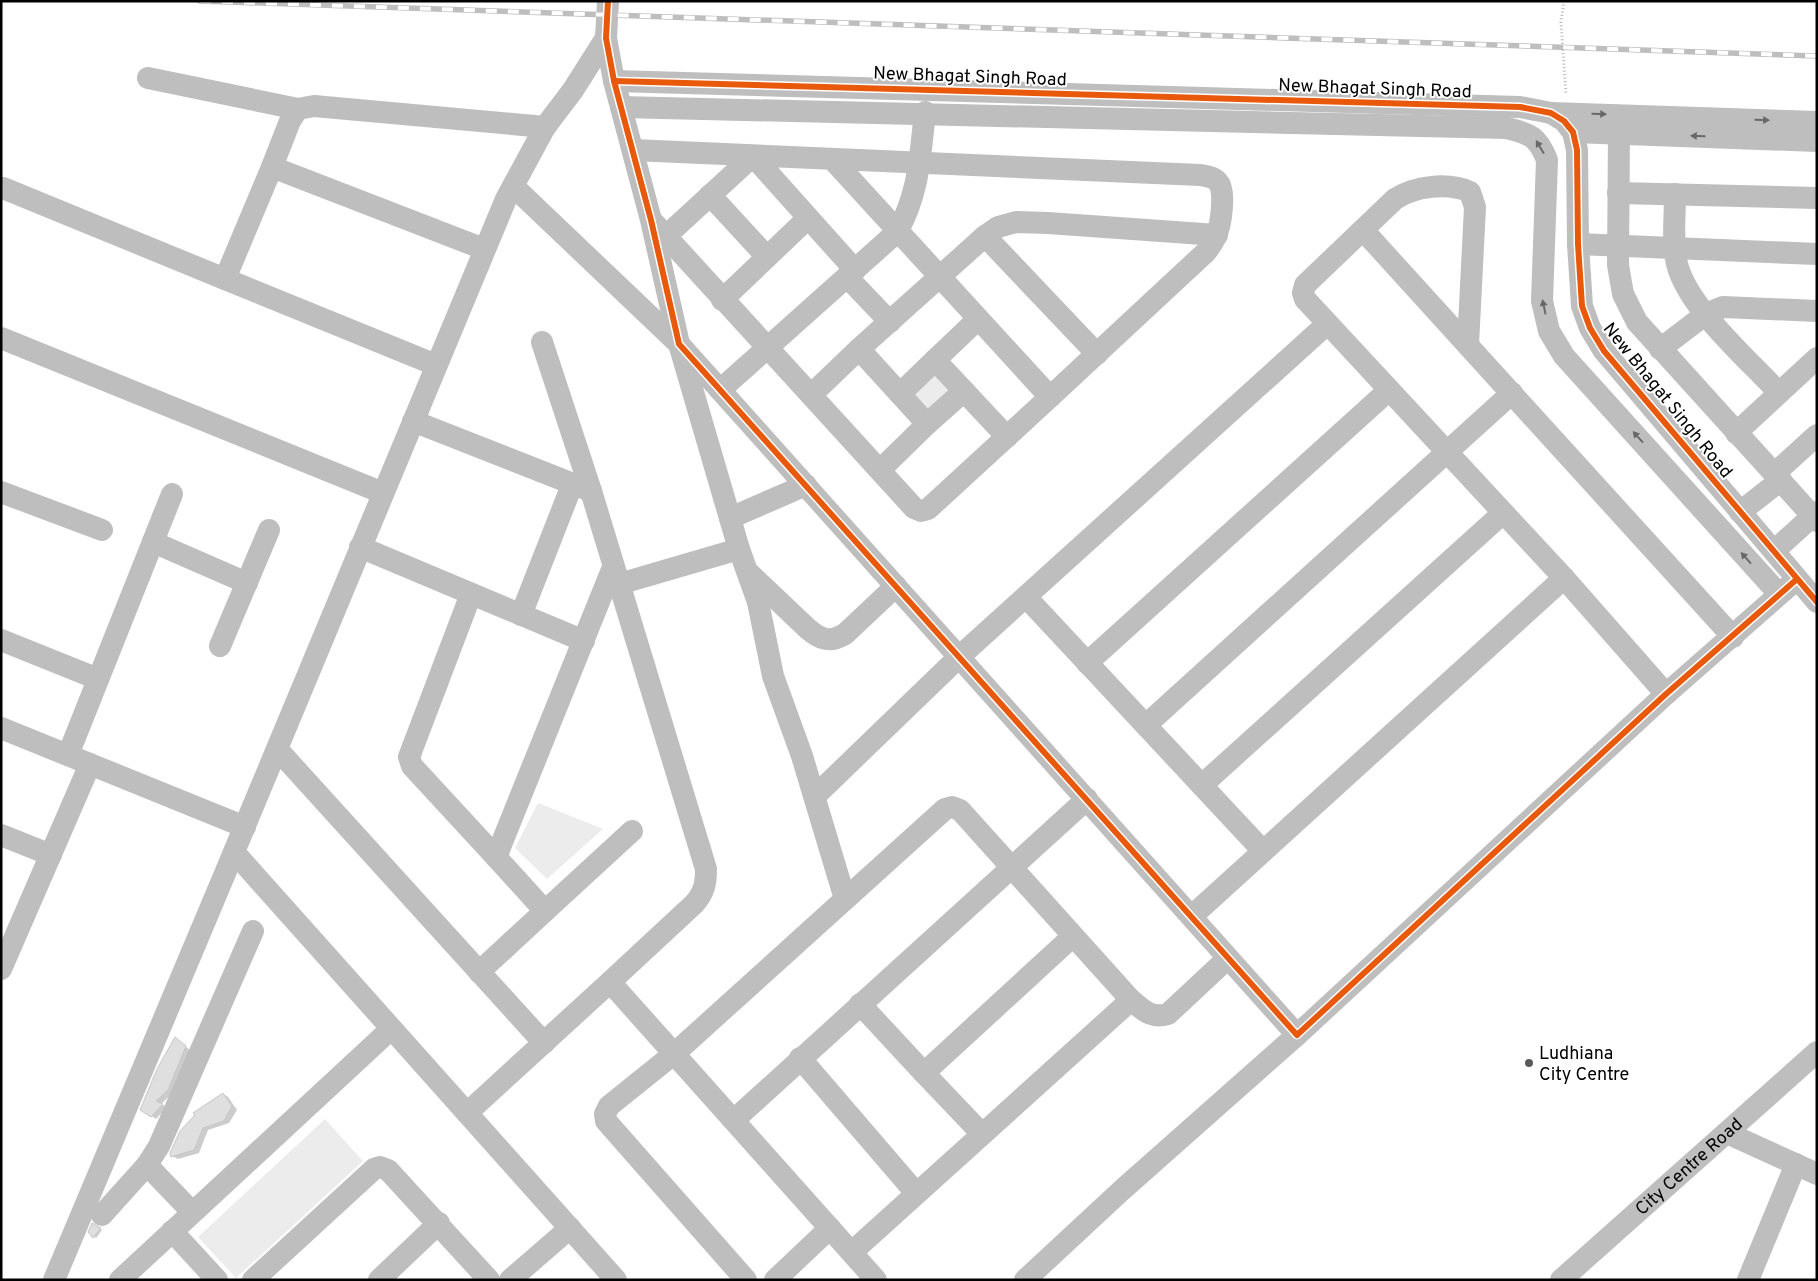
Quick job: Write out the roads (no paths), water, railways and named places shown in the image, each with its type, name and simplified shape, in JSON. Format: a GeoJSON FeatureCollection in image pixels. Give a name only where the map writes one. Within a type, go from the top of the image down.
{"type":"FeatureCollection","features":[{"type":"Feature","properties":{"kind":"street"},"geometry":{"type":"LineString","coordinates":[[608,1],[606,38],[614,81],[633,150],[658,228],[679,344],[739,549],[758,602],[773,676],[814,796],[845,899]]}},
{"type":"Feature","properties":{"kind":"street"},"geometry":{"type":"LineString","coordinates":[[54,1280],[278,750],[484,249],[513,186],[545,127],[573,90],[606,38]]}},
{"type":"Feature","properties":{"kind":"street"},"geometry":{"type":"LineString","coordinates":[[148,78],[298,109],[314,106],[545,127]]}},
{"type":"Feature","properties":{"kind":"street","name":"New Bhagat Singh Road"},"geometry":{"type":"LineString","coordinates":[[614,81],[1510,107],[1563,119],[1577,150],[1578,244],[1582,306],[1590,328],[1604,351],[1817,602]]}},
{"type":"Feature","properties":{"kind":"street","name":"New Bhagat Singh Road"},"geometry":{"type":"LineString","coordinates":[[621,107],[925,112],[1498,128],[1527,133],[1540,144],[1547,160],[1542,301],[1549,330],[1564,356],[1779,594]]}},
{"type":"Feature","properties":{"kind":"street"},"geometry":{"type":"LineString","coordinates":[[225,279],[290,121],[298,109]]}},
{"type":"Feature","properties":{"kind":"street"},"geometry":{"type":"LineString","coordinates":[[720,390],[897,232],[908,212],[916,188],[925,112]]}},
{"type":"Feature","properties":{"kind":"street"},"geometry":{"type":"LineString","coordinates":[[1563,119],[1817,122]]}},
{"type":"Feature","properties":{"kind":"street"},"geometry":{"type":"LineString","coordinates":[[1563,119],[1619,133],[1817,141]]}},
{"type":"Feature","properties":{"kind":"street"},"geometry":{"type":"LineString","coordinates":[[1619,133],[1618,265],[1623,294],[1637,322],[1660,349],[1815,517],[1774,551]]}},
{"type":"Feature","properties":{"kind":"street"},"geometry":{"type":"LineString","coordinates":[[633,150],[1210,177],[1218,182],[1222,190],[1221,218],[1217,235],[1206,252],[928,509],[921,511],[914,508],[658,228]]}},
{"type":"Feature","properties":{"kind":"street"},"geometry":{"type":"LineString","coordinates":[[658,228],[710,195],[753,156]]}},
{"type":"Feature","properties":{"kind":"street"},"geometry":{"type":"LineString","coordinates":[[753,156],[808,218],[890,322]]}},
{"type":"Feature","properties":{"kind":"street"},"geometry":{"type":"LineString","coordinates":[[833,160],[977,320],[1050,397]]}},
{"type":"Feature","properties":{"kind":"street"},"geometry":{"type":"LineString","coordinates":[[272,166],[484,249]]}},
{"type":"Feature","properties":{"kind":"street"},"geometry":{"type":"LineString","coordinates":[[513,186],[679,344],[1297,1035]]}},
{"type":"Feature","properties":{"kind":"street"},"geometry":{"type":"LineString","coordinates":[[3,188],[436,364]]}},
{"type":"Feature","properties":{"kind":"street"},"geometry":{"type":"LineString","coordinates":[[1468,345],[1475,207],[1470,192],[1461,188],[1421,188],[1407,191],[1396,198],[1305,285],[1303,293],[1305,299],[1564,578],[1666,694]]}},
{"type":"Feature","properties":{"kind":"street"},"geometry":{"type":"LineString","coordinates":[[1618,193],[1817,198]]}},
{"type":"Feature","properties":{"kind":"street"},"geometry":{"type":"LineString","coordinates":[[1675,194],[1675,249],[1678,264],[1688,290],[1706,314],[1779,393]]}},
{"type":"Feature","properties":{"kind":"street"},"geometry":{"type":"LineString","coordinates":[[710,195],[767,258]]}},
{"type":"Feature","properties":{"kind":"street"},"geometry":{"type":"LineString","coordinates":[[722,300],[808,218]]}},
{"type":"Feature","properties":{"kind":"street"},"geometry":{"type":"LineString","coordinates":[[811,395],[939,277],[985,236],[998,228],[1016,222],[1048,223],[1217,235]]}},
{"type":"Feature","properties":{"kind":"street"},"geometry":{"type":"LineString","coordinates":[[1363,230],[1733,637]]}},
{"type":"Feature","properties":{"kind":"street"},"geometry":{"type":"LineString","coordinates":[[985,236],[1096,354]]}},
{"type":"Feature","properties":{"kind":"street"},"geometry":{"type":"LineString","coordinates":[[1578,244],[1817,254]]}},
{"type":"Feature","properties":{"kind":"street"},"geometry":{"type":"LineString","coordinates":[[1660,349],[1706,314],[1723,307],[1817,311]]}},
{"type":"Feature","properties":{"kind":"street"},"geometry":{"type":"LineString","coordinates":[[900,394],[977,320]]}},
{"type":"Feature","properties":{"kind":"street"},"geometry":{"type":"LineString","coordinates":[[814,796],[959,657],[1328,324]]}},
{"type":"Feature","properties":{"kind":"street"},"geometry":{"type":"LineString","coordinates":[[1,338],[383,493]]}},
{"type":"Feature","properties":{"kind":"street"},"geometry":{"type":"LineString","coordinates":[[466,1113],[694,904],[703,894],[706,882],[706,869],[616,576],[582,488],[542,342]]}},
{"type":"Feature","properties":{"kind":"street"},"geometry":{"type":"LineString","coordinates":[[859,349],[927,424]]}},
{"type":"Feature","properties":{"kind":"street"},"geometry":{"type":"LineString","coordinates":[[1736,433],[1817,358]]}},
{"type":"Feature","properties":{"kind":"street"},"geometry":{"type":"LineString","coordinates":[[935,360],[1007,437]]}},
{"type":"Feature","properties":{"kind":"street"},"geometry":{"type":"LineString","coordinates":[[1087,663],[1388,390]]}},
{"type":"Feature","properties":{"kind":"street"},"geometry":{"type":"LineString","coordinates":[[880,470],[964,391]]}},
{"type":"Feature","properties":{"kind":"street"},"geometry":{"type":"LineString","coordinates":[[1146,725],[1512,393]]}},
{"type":"Feature","properties":{"kind":"street"},"geometry":{"type":"LineString","coordinates":[[413,421],[582,488]]}},
{"type":"Feature","properties":{"kind":"street"},"geometry":{"type":"LineString","coordinates":[[1740,512],[1817,435]]}},
{"type":"Feature","properties":{"kind":"street"},"geometry":{"type":"LineString","coordinates":[[730,518],[806,485]]}},
{"type":"Feature","properties":{"kind":"street"},"geometry":{"type":"LineString","coordinates":[[521,615],[582,488]]}},
{"type":"Feature","properties":{"kind":"street"},"geometry":{"type":"LineString","coordinates":[[1,492],[102,530]]}},
{"type":"Feature","properties":{"kind":"street"},"geometry":{"type":"LineString","coordinates":[[68,755],[172,494]]}},
{"type":"Feature","properties":{"kind":"street"},"geometry":{"type":"LineString","coordinates":[[1202,785],[1503,513]]}},
{"type":"Feature","properties":{"kind":"street"},"geometry":{"type":"LineString","coordinates":[[220,646],[269,530]]}},
{"type":"Feature","properties":{"kind":"street"},"geometry":{"type":"LineString","coordinates":[[153,542],[248,583]]}},
{"type":"Feature","properties":{"kind":"street"},"geometry":{"type":"LineString","coordinates":[[360,547],[584,641]]}},
{"type":"Feature","properties":{"kind":"street"},"geometry":{"type":"LineString","coordinates":[[616,576],[739,549]]}},
{"type":"Feature","properties":{"kind":"street"},"geometry":{"type":"LineString","coordinates":[[749,574],[808,629],[827,640],[835,640],[845,634],[896,586]]}},
{"type":"Feature","properties":{"kind":"street"},"geometry":{"type":"LineString","coordinates":[[496,857],[584,641],[616,576]]}},
{"type":"Feature","properties":{"kind":"street"},"geometry":{"type":"LineString","coordinates":[[1192,916],[1564,578]]}},
{"type":"Feature","properties":{"kind":"street"},"geometry":{"type":"LineString","coordinates":[[1025,1280],[1122,1190],[1297,1035],[1666,694],[1797,579]]}},
{"type":"Feature","properties":{"kind":"street"},"geometry":{"type":"LineString","coordinates":[[472,594],[409,757],[412,766],[546,911]]}},
{"type":"Feature","properties":{"kind":"street"},"geometry":{"type":"LineString","coordinates":[[1026,597],[1263,851]]}},
{"type":"Feature","properties":{"kind":"street"},"geometry":{"type":"LineString","coordinates":[[1,640],[98,679]]}},
{"type":"Feature","properties":{"kind":"street"},"geometry":{"type":"LineString","coordinates":[[1,728],[245,827]]}},
{"type":"Feature","properties":{"kind":"street"},"geometry":{"type":"LineString","coordinates":[[278,750],[544,1042]]}},
{"type":"Feature","properties":{"kind":"street"},"geometry":{"type":"LineString","coordinates":[[1,970],[90,764]]}},
{"type":"Feature","properties":{"kind":"street"},"geometry":{"type":"LineString","coordinates":[[734,1120],[1086,799]]}},
{"type":"Feature","properties":{"kind":"street"},"geometry":{"type":"LineString","coordinates":[[746,1280],[606,1122],[605,1114],[609,1106],[674,1053],[945,809],[952,807],[960,810],[1130,1000],[1148,1014],[1158,1017],[1168,1014],[1228,958]]}},
{"type":"Feature","properties":{"kind":"street"},"geometry":{"type":"LineString","coordinates":[[479,972],[632,831]]}},
{"type":"Feature","properties":{"kind":"street"},"geometry":{"type":"LineString","coordinates":[[1,835],[51,855]]}},
{"type":"Feature","properties":{"kind":"street"},"geometry":{"type":"LineString","coordinates":[[234,852],[616,1280]]}},
{"type":"Feature","properties":{"kind":"street"},"geometry":{"type":"LineString","coordinates":[[102,1215],[147,1165],[168,1128],[253,931]]}},
{"type":"Feature","properties":{"kind":"street"},"geometry":{"type":"LineString","coordinates":[[924,1073],[1072,937]]}},
{"type":"Feature","properties":{"kind":"street"},"geometry":{"type":"LineString","coordinates":[[610,982],[876,1280]]}},
{"type":"Feature","properties":{"kind":"street"},"geometry":{"type":"LineString","coordinates":[[852,1252],[1130,1000]]}},
{"type":"Feature","properties":{"kind":"street"},"geometry":{"type":"LineString","coordinates":[[860,1004],[982,1134]]}},
{"type":"Feature","properties":{"kind":"street"},"geometry":{"type":"LineString","coordinates":[[120,1280],[391,1029]]}},
{"type":"Feature","properties":{"kind":"street","name":"City Centre Road"},"geometry":{"type":"LineString","coordinates":[[1561,1280],[1817,1052]]}},
{"type":"Feature","properties":{"kind":"street"},"geometry":{"type":"LineString","coordinates":[[800,1058],[916,1193]]}},
{"type":"Feature","properties":{"kind":"street"},"geometry":{"type":"LineString","coordinates":[[1727,1133],[1817,1174]]}},
{"type":"Feature","properties":{"kind":"street"},"geometry":{"type":"LineString","coordinates":[[1748,1280],[1796,1164]]}},
{"type":"Feature","properties":{"kind":"street"},"geometry":{"type":"LineString","coordinates":[[147,1165],[192,1212]]}},
{"type":"Feature","properties":{"kind":"street"},"geometry":{"type":"LineString","coordinates":[[252,1280],[374,1169],[380,1167],[388,1170],[489,1280]]}},
{"type":"Feature","properties":{"kind":"street"},"geometry":{"type":"LineString","coordinates":[[379,1280],[439,1224]]}},
{"type":"Feature","properties":{"kind":"street"},"geometry":{"type":"LineString","coordinates":[[510,1280],[570,1228]]}},
{"type":"Feature","properties":{"kind":"street"},"geometry":{"type":"LineString","coordinates":[[775,1280],[830,1228]]}},
{"type":"Feature","properties":{"kind":"street"},"geometry":{"type":"LineString","coordinates":[[172,1231],[217,1280]]}},
{"type":"Feature","properties":{"kind":"railway"},"geometry":{"type":"LineString","coordinates":[[200,1],[1817,56]]}},
{"type":"Feature","properties":{"kind":"place","name":"Ludhiana City Centre"},"geometry":{"type":"Point","coordinates":[1529,1063]}}]}
